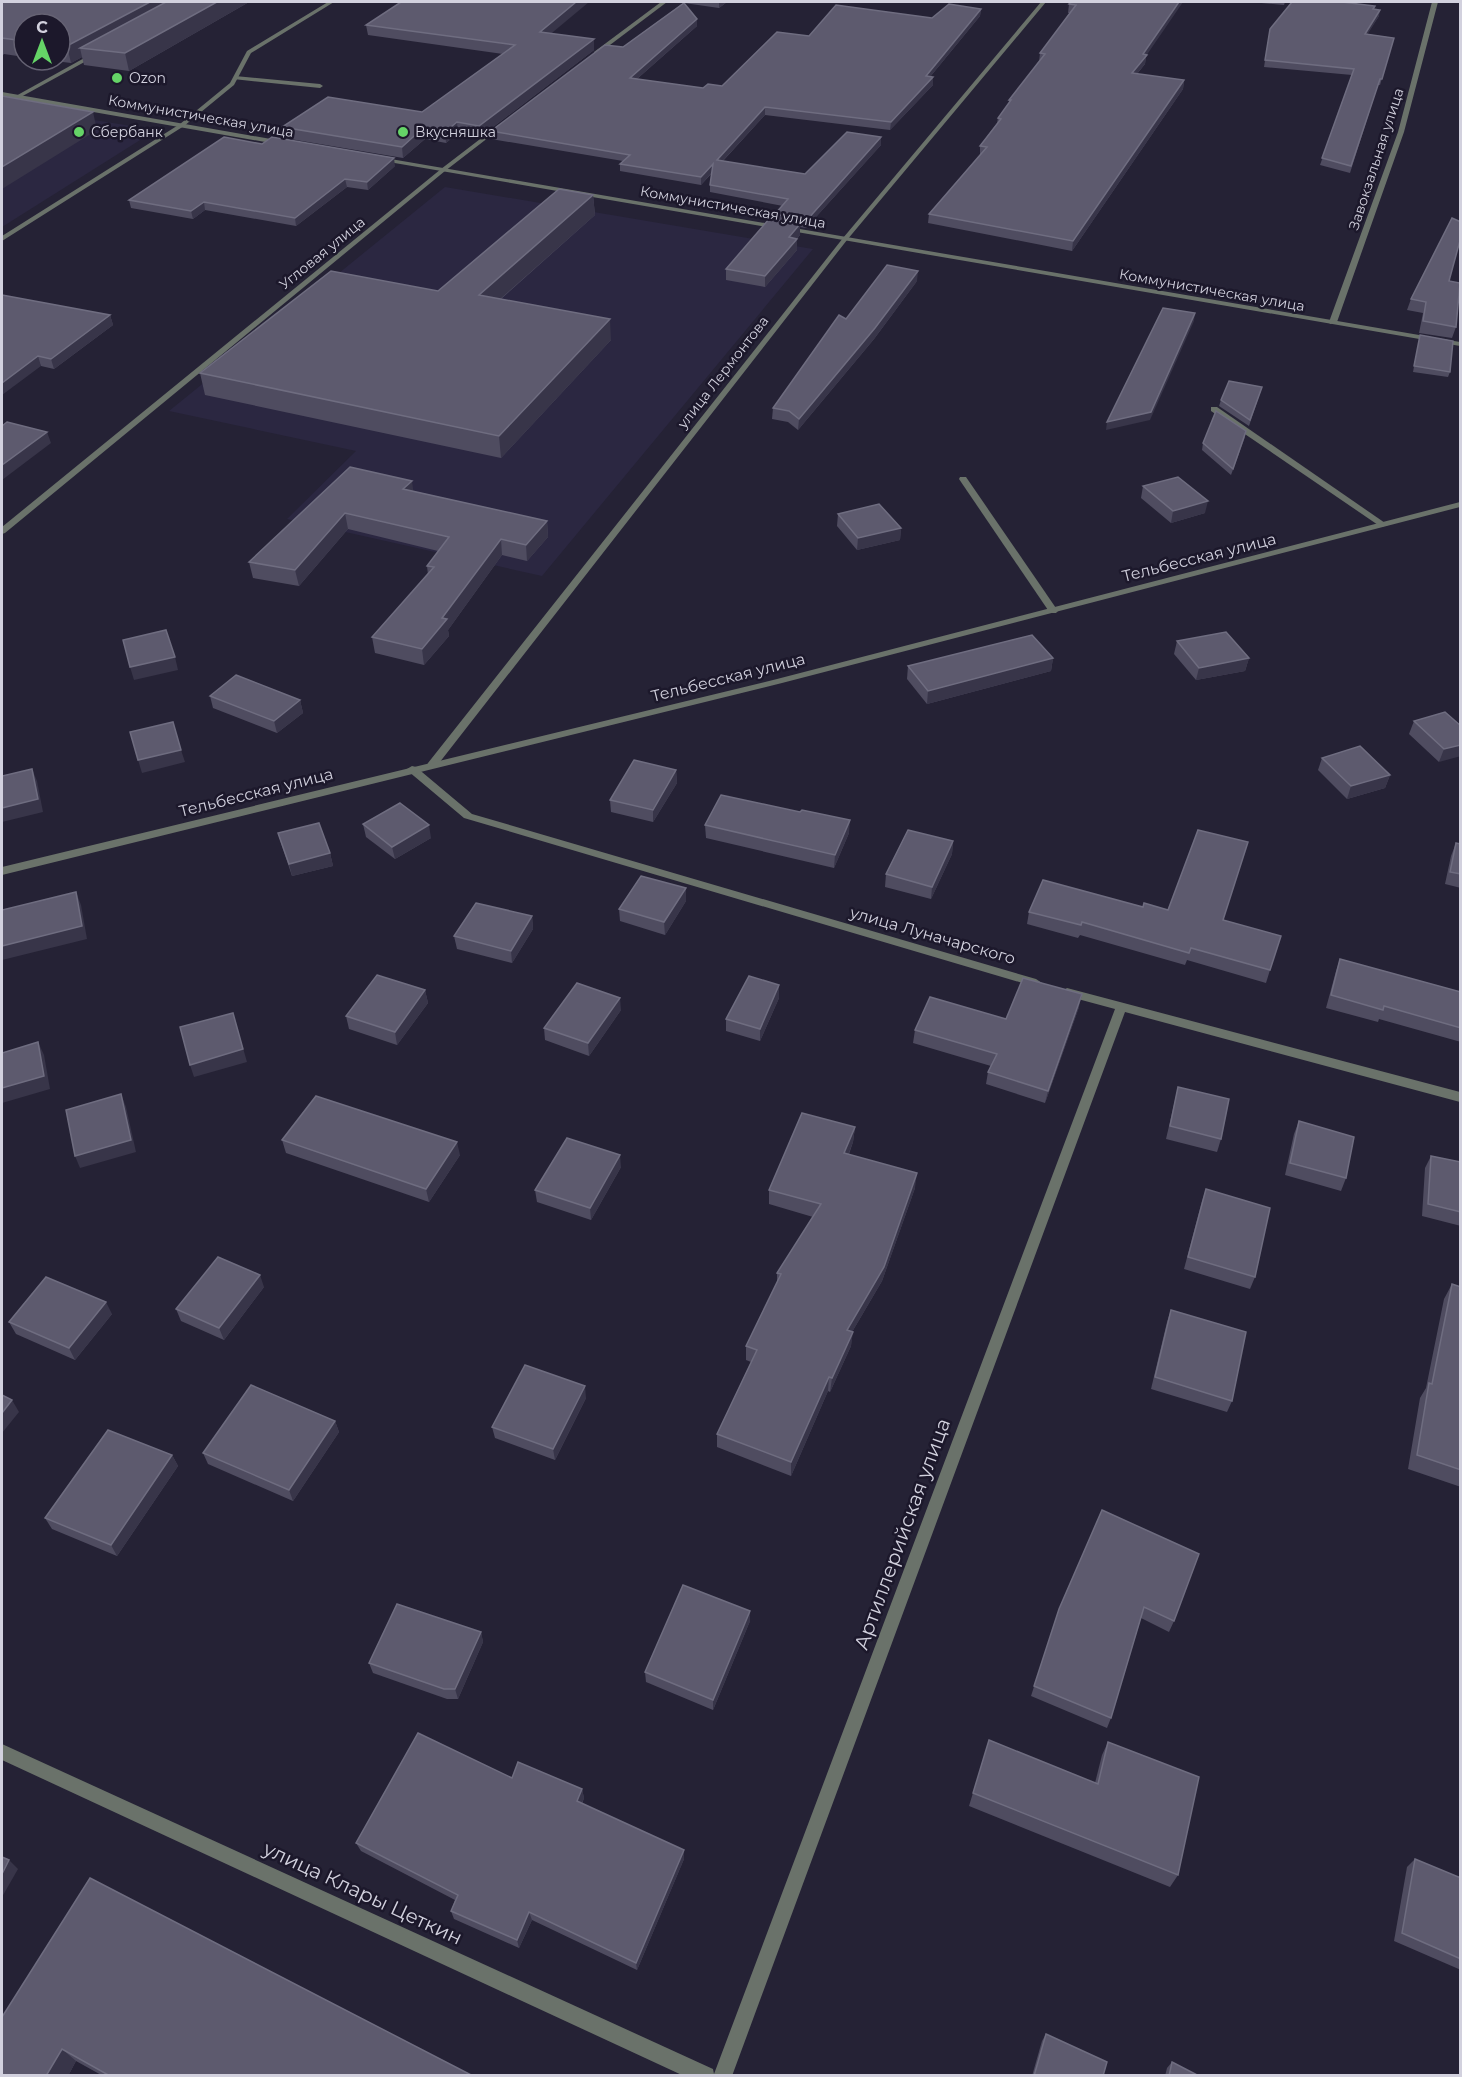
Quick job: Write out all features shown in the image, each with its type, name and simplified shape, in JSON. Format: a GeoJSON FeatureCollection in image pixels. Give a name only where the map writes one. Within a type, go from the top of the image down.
{"type":"FeatureCollection","features":[{"type":"Feature","properties":{"kind":"street"},"geometry":{"type":"LineString","coordinates":[[2,239],[182,125],[232,84],[249,52],[331,2]]}},
{"type":"Feature","properties":{"kind":"street"},"geometry":{"type":"LineString","coordinates":[[589,59],[664,2]]}},
{"type":"Feature","properties":{"kind":"street","name":"улица Лермонтова"},"geometry":{"type":"LineString","coordinates":[[432,765],[845,239],[1043,2]]}},
{"type":"Feature","properties":{"kind":"street","name":"Завокзальная улица"},"geometry":{"type":"LineString","coordinates":[[1333,322],[1401,132],[1435,2]]}},
{"type":"Feature","properties":{"kind":"street"},"geometry":{"type":"LineString","coordinates":[[17,97],[100,51]]}},
{"type":"Feature","properties":{"kind":"street"},"geometry":{"type":"LineString","coordinates":[[235,78],[320,86]]}},
{"type":"Feature","properties":{"kind":"street","name":"Коммунистическая улица"},"geometry":{"type":"LineString","coordinates":[[2,94],[295,145]]}},
{"type":"Feature","properties":{"kind":"street","name":"Угловая улица"},"geometry":{"type":"LineString","coordinates":[[2,531],[443,170],[513,116]]}},
{"type":"Feature","properties":{"kind":"street","name":"Коммунистическая улица"},"geometry":{"type":"LineString","coordinates":[[375,158],[1461,344]]}},
{"type":"Feature","properties":{"kind":"street"},"geometry":{"type":"LineString","coordinates":[[1214,409],[1384,525]]}},
{"type":"Feature","properties":{"kind":"street"},"geometry":{"type":"LineString","coordinates":[[963,479],[1053,610]]}},
{"type":"Feature","properties":{"kind":"street","name":"Тельбесская улица"},"geometry":{"type":"LineString","coordinates":[[2,870],[779,681],[1461,505]]}},
{"type":"Feature","properties":{"kind":"street","name":"улица Луначарского"},"geometry":{"type":"LineString","coordinates":[[412,769],[468,816],[1121,1008],[1461,1097]]}},
{"type":"Feature","properties":{"kind":"street","name":"Артиллерийская улица"},"geometry":{"type":"LineString","coordinates":[[723,2076],[1121,1008]]}},
{"type":"Feature","properties":{"kind":"street","name":"улица Клары Цеткин"},"geometry":{"type":"LineString","coordinates":[[2,1752],[706,2076]]}},
{"type":"Feature","properties":{"kind":"shaded area"},"geometry":{"type":"Polygon","coordinates":[[[2,105],[156,130],[2,227],[2,105]]]}},
{"type":"Feature","properties":{"kind":"shaded area"},"geometry":{"type":"Polygon","coordinates":[[[445,187],[813,249],[542,576],[287,519],[356,451],[169,411],[445,187]]]}},
{"type":"Feature","properties":{"kind":"building"},"geometry":{"type":"Polygon","coordinates":[[[2,2],[150,2],[72,43],[72,12],[12,12],[12,39],[2,38],[2,2]]]}},
{"type":"Feature","properties":{"kind":"building"},"geometry":{"type":"Polygon","coordinates":[[[166,2],[217,2],[125,53],[80,48],[166,2]]]}},
{"type":"Feature","properties":{"kind":"building"},"geometry":{"type":"Polygon","coordinates":[[[401,2],[576,2],[540,32],[594,39],[479,126],[457,122],[445,132],[423,128],[402,147],[282,127],[328,97],[422,112],[515,45],[366,25],[401,2]]]}},
{"type":"Feature","properties":{"kind":"building"},"geometry":{"type":"Polygon","coordinates":[[[1071,2],[1179,2],[1143,54],[1147,55],[1132,73],[1184,80],[1073,241],[929,214],[987,147],[980,146],[1001,119],[998,118],[1011,100],[1009,100],[1045,54],[1040,53],[1076,5],[1069,4],[1071,2]]]}},
{"type":"Feature","properties":{"kind":"building"},"geometry":{"type":"Polygon","coordinates":[[[1292,2],[1342,2],[1375,6],[1373,9],[1380,10],[1365,34],[1394,38],[1351,166],[1322,158],[1354,69],[1265,60],[1270,29],[1292,2]]]}},
{"type":"Feature","properties":{"kind":"building"},"geometry":{"type":"Polygon","coordinates":[[[684,3],[697,19],[630,78],[703,88],[708,84],[722,86],[777,32],[809,36],[836,5],[932,18],[949,4],[981,9],[926,76],[933,77],[891,122],[765,107],[717,160],[805,174],[847,132],[881,137],[807,220],[775,214],[788,199],[710,185],[713,164],[701,177],[620,164],[630,155],[491,131],[605,45],[623,47],[684,3]]]}},
{"type":"Feature","properties":{"kind":"building"},"geometry":{"type":"Polygon","coordinates":[[[2,96],[93,112],[2,167],[2,96]]]}},
{"type":"Feature","properties":{"kind":"building"},"geometry":{"type":"Polygon","coordinates":[[[224,137],[262,144],[272,137],[394,158],[367,182],[345,179],[295,218],[204,202],[191,211],[129,200],[224,137]]]}},
{"type":"Feature","properties":{"kind":"building"},"geometry":{"type":"Polygon","coordinates":[[[559,189],[593,195],[479,295],[610,319],[499,436],[200,373],[331,271],[438,291],[559,189]]]}},
{"type":"Feature","properties":{"kind":"building"},"geometry":{"type":"Polygon","coordinates":[[[1452,218],[1461,222],[1461,237],[1449,281],[1460,283],[1456,327],[1423,321],[1426,302],[1411,299],[1452,218]]]}},
{"type":"Feature","properties":{"kind":"building"},"geometry":{"type":"Polygon","coordinates":[[[769,219],[800,224],[789,237],[797,239],[765,276],[726,269],[769,219]]]}},
{"type":"Feature","properties":{"kind":"building"},"geometry":{"type":"Polygon","coordinates":[[[887,265],[918,271],[875,328],[799,419],[789,411],[773,408],[839,315],[846,319],[887,265]]]}},
{"type":"Feature","properties":{"kind":"building"},"geometry":{"type":"Polygon","coordinates":[[[2,295],[110,315],[51,359],[38,356],[2,383],[2,295]]]}},
{"type":"Feature","properties":{"kind":"building"},"geometry":{"type":"Polygon","coordinates":[[[1163,308],[1195,313],[1151,412],[1107,422],[1163,308]]]}},
{"type":"Feature","properties":{"kind":"building"},"geometry":{"type":"Polygon","coordinates":[[[1420,335],[1453,341],[1450,372],[1414,366],[1420,335]]]}},
{"type":"Feature","properties":{"kind":"building"},"geometry":{"type":"Polygon","coordinates":[[[1229,381],[1262,387],[1250,420],[1221,400],[1229,381]]]}},
{"type":"Feature","properties":{"kind":"building"},"geometry":{"type":"Polygon","coordinates":[[[1216,411],[1246,431],[1233,469],[1203,443],[1216,411]]]}},
{"type":"Feature","properties":{"kind":"building"},"geometry":{"type":"Polygon","coordinates":[[[7,422],[47,432],[2,465],[2,426],[7,422]]]}},
{"type":"Feature","properties":{"kind":"building"},"geometry":{"type":"Polygon","coordinates":[[[350,467],[412,481],[403,489],[547,521],[526,545],[501,539],[442,618],[447,619],[422,649],[372,637],[434,567],[427,566],[449,537],[345,513],[295,570],[249,562],[350,467]]]}},
{"type":"Feature","properties":{"kind":"building"},"geometry":{"type":"Polygon","coordinates":[[[1178,477],[1208,501],[1173,511],[1143,486],[1178,477]]]}},
{"type":"Feature","properties":{"kind":"building"},"geometry":{"type":"Polygon","coordinates":[[[879,504],[901,528],[858,538],[838,514],[879,504]]]}},
{"type":"Feature","properties":{"kind":"building"},"geometry":{"type":"Polygon","coordinates":[[[166,630],[175,657],[130,667],[123,640],[166,630]]]}},
{"type":"Feature","properties":{"kind":"building"},"geometry":{"type":"Polygon","coordinates":[[[1226,632],[1249,658],[1199,668],[1177,641],[1226,632]]]}},
{"type":"Feature","properties":{"kind":"building"},"geometry":{"type":"Polygon","coordinates":[[[1032,635],[1053,658],[928,691],[908,666],[1032,635]]]}},
{"type":"Feature","properties":{"kind":"building"},"geometry":{"type":"Polygon","coordinates":[[[236,675],[300,700],[274,721],[210,696],[236,675]]]}},
{"type":"Feature","properties":{"kind":"building"},"geometry":{"type":"Polygon","coordinates":[[[1445,712],[1461,726],[1461,745],[1444,749],[1414,721],[1445,712]]]}},
{"type":"Feature","properties":{"kind":"building"},"geometry":{"type":"Polygon","coordinates":[[[173,722],[181,750],[138,760],[130,732],[173,722]]]}},
{"type":"Feature","properties":{"kind":"building"},"geometry":{"type":"Polygon","coordinates":[[[1360,746],[1390,775],[1351,786],[1322,758],[1360,746]]]}},
{"type":"Feature","properties":{"kind":"building"},"geometry":{"type":"Polygon","coordinates":[[[634,760],[676,770],[653,810],[610,800],[634,760]]]}},
{"type":"Feature","properties":{"kind":"building"},"geometry":{"type":"Polygon","coordinates":[[[32,769],[38,799],[2,808],[2,776],[32,769]]]}},
{"type":"Feature","properties":{"kind":"building"},"geometry":{"type":"Polygon","coordinates":[[[721,795],[850,820],[835,855],[705,825],[721,795]]]}},
{"type":"Feature","properties":{"kind":"building"},"geometry":{"type":"Polygon","coordinates":[[[400,803],[429,825],[392,847],[363,824],[400,803]]]}},
{"type":"Feature","properties":{"kind":"building"},"geometry":{"type":"Polygon","coordinates":[[[319,823],[330,853],[289,864],[278,833],[319,823]]]}},
{"type":"Feature","properties":{"kind":"building"},"geometry":{"type":"Polygon","coordinates":[[[908,830],[953,841],[932,887],[886,874],[908,830]]]}},
{"type":"Feature","properties":{"kind":"building"},"geometry":{"type":"Polygon","coordinates":[[[1198,830],[1248,842],[1223,920],[1281,936],[1270,970],[1191,948],[1189,953],[1082,922],[1081,925],[1029,912],[1043,880],[1143,907],[1144,903],[1168,910],[1198,830]]]}},
{"type":"Feature","properties":{"kind":"building"},"geometry":{"type":"Polygon","coordinates":[[[1456,843],[1461,844],[1461,874],[1450,872],[1456,843]]]}},
{"type":"Feature","properties":{"kind":"building"},"geometry":{"type":"Polygon","coordinates":[[[641,876],[686,888],[664,922],[619,909],[641,876]]]}},
{"type":"Feature","properties":{"kind":"building"},"geometry":{"type":"Polygon","coordinates":[[[76,892],[82,926],[2,946],[2,910],[76,892]]]}},
{"type":"Feature","properties":{"kind":"building"},"geometry":{"type":"Polygon","coordinates":[[[476,903],[532,916],[511,951],[454,936],[476,903]]]}},
{"type":"Feature","properties":{"kind":"building"},"geometry":{"type":"Polygon","coordinates":[[[1340,959],[1461,992],[1461,1028],[1384,1006],[1383,1010],[1331,995],[1340,959]]]}},
{"type":"Feature","properties":{"kind":"building"},"geometry":{"type":"Polygon","coordinates":[[[377,975],[425,990],[395,1032],[346,1016],[377,975]]]}},
{"type":"Feature","properties":{"kind":"building"},"geometry":{"type":"Polygon","coordinates":[[[749,976],[779,985],[760,1029],[726,1019],[749,976]]]}},
{"type":"Feature","properties":{"kind":"building"},"geometry":{"type":"Polygon","coordinates":[[[1023,978],[1082,994],[1048,1091],[988,1072],[997,1054],[915,1030],[930,997],[1006,1019],[1023,978]]]}},
{"type":"Feature","properties":{"kind":"building"},"geometry":{"type":"Polygon","coordinates":[[[577,983],[620,998],[588,1043],[544,1028],[577,983]]]}},
{"type":"Feature","properties":{"kind":"building"},"geometry":{"type":"Polygon","coordinates":[[[233,1013],[243,1049],[190,1065],[180,1027],[233,1013]]]}},
{"type":"Feature","properties":{"kind":"building"},"geometry":{"type":"Polygon","coordinates":[[[38,1042],[44,1076],[2,1088],[2,1053],[38,1042]]]}},
{"type":"Feature","properties":{"kind":"building"},"geometry":{"type":"Polygon","coordinates":[[[1178,1087],[1229,1099],[1221,1139],[1170,1126],[1178,1087]]]}},
{"type":"Feature","properties":{"kind":"building"},"geometry":{"type":"Polygon","coordinates":[[[121,1094],[131,1140],[75,1156],[66,1110],[121,1094]]]}},
{"type":"Feature","properties":{"kind":"building"},"geometry":{"type":"Polygon","coordinates":[[[316,1096],[457,1142],[426,1189],[282,1140],[316,1096]]]}},
{"type":"Feature","properties":{"kind":"building"},"geometry":{"type":"Polygon","coordinates":[[[802,1113],[855,1127],[844,1153],[917,1173],[884,1267],[847,1330],[853,1332],[832,1378],[829,1377],[791,1462],[717,1434],[757,1350],[746,1346],[781,1274],[777,1273],[821,1204],[769,1190],[802,1113]]]}},
{"type":"Feature","properties":{"kind":"building"},"geometry":{"type":"Polygon","coordinates":[[[1299,1121],[1354,1137],[1346,1178],[1290,1163],[1299,1121]]]}},
{"type":"Feature","properties":{"kind":"building"},"geometry":{"type":"Polygon","coordinates":[[[567,1138],[620,1155],[590,1208],[535,1190],[567,1138]]]}},
{"type":"Feature","properties":{"kind":"building"},"geometry":{"type":"Polygon","coordinates":[[[1431,1156],[1461,1162],[1461,1212],[1428,1204],[1431,1156]]]}},
{"type":"Feature","properties":{"kind":"building"},"geometry":{"type":"Polygon","coordinates":[[[1206,1189],[1270,1208],[1255,1277],[1188,1257],[1206,1189]]]}},
{"type":"Feature","properties":{"kind":"building"},"geometry":{"type":"Polygon","coordinates":[[[218,1257],[260,1275],[219,1328],[176,1309],[218,1257]]]}},
{"type":"Feature","properties":{"kind":"building"},"geometry":{"type":"Polygon","coordinates":[[[46,1277],[106,1302],[69,1348],[9,1322],[46,1277]]]}},
{"type":"Feature","properties":{"kind":"building"},"geometry":{"type":"Polygon","coordinates":[[[1452,1284],[1461,1287],[1461,1470],[1417,1455],[1429,1383],[1432,1384],[1452,1284]]]}},
{"type":"Feature","properties":{"kind":"building"},"geometry":{"type":"Polygon","coordinates":[[[1171,1310],[1246,1332],[1232,1401],[1155,1377],[1171,1310]]]}},
{"type":"Feature","properties":{"kind":"building"},"geometry":{"type":"Polygon","coordinates":[[[525,1365],[585,1386],[553,1449],[492,1427],[525,1365]]]}},
{"type":"Feature","properties":{"kind":"building"},"geometry":{"type":"Polygon","coordinates":[[[251,1385],[335,1421],[289,1490],[203,1453],[251,1385]]]}},
{"type":"Feature","properties":{"kind":"building"},"geometry":{"type":"Polygon","coordinates":[[[2,1395],[12,1400],[2,1413],[2,1395]]]}},
{"type":"Feature","properties":{"kind":"building"},"geometry":{"type":"Polygon","coordinates":[[[108,1430],[172,1455],[111,1545],[45,1518],[108,1430]]]}},
{"type":"Feature","properties":{"kind":"building"},"geometry":{"type":"Polygon","coordinates":[[[1102,1510],[1199,1554],[1174,1621],[1144,1607],[1111,1718],[1034,1686],[1059,1609],[1102,1510]]]}},
{"type":"Feature","properties":{"kind":"building"},"geometry":{"type":"Polygon","coordinates":[[[683,1585],[750,1611],[713,1700],[645,1672],[683,1585]]]}},
{"type":"Feature","properties":{"kind":"building"},"geometry":{"type":"Polygon","coordinates":[[[397,1604],[481,1632],[455,1689],[444,1689],[369,1663],[397,1604]]]}},
{"type":"Feature","properties":{"kind":"building"},"geometry":{"type":"Polygon","coordinates":[[[418,1733],[512,1778],[518,1762],[582,1789],[577,1801],[684,1850],[636,1963],[529,1912],[517,1940],[451,1911],[458,1895],[356,1843],[418,1733]]]}},
{"type":"Feature","properties":{"kind":"building"},"geometry":{"type":"Polygon","coordinates":[[[989,1740],[1098,1784],[1108,1742],[1199,1777],[1178,1875],[973,1793],[989,1740]]]}},
{"type":"Feature","properties":{"kind":"building"},"geometry":{"type":"Polygon","coordinates":[[[2,1857],[9,1860],[2,1874],[2,1857]]]}},
{"type":"Feature","properties":{"kind":"building"},"geometry":{"type":"Polygon","coordinates":[[[1415,1859],[1461,1878],[1461,1959],[1402,1933],[1415,1859]]]}},
{"type":"Feature","properties":{"kind":"building"},"geometry":{"type":"Polygon","coordinates":[[[90,1878],[473,2076],[110,2076],[62,2049],[46,2076],[2,2076],[2,2017],[90,1878]]]}},
{"type":"Feature","properties":{"kind":"building"},"geometry":{"type":"Polygon","coordinates":[[[1046,2034],[1107,2062],[1103,2076],[1034,2076],[1046,2034]]]}},
{"type":"Feature","properties":{"kind":"building"},"geometry":{"type":"Polygon","coordinates":[[[1172,2062],[1199,2076],[1169,2076],[1172,2062]]]}},
{"type":"Feature","properties":{"kind":"place","name":"Ozon"},"geometry":{"type":"Point","coordinates":[117,78]}},
{"type":"Feature","properties":{"kind":"place","name":"Сбербанк"},"geometry":{"type":"Point","coordinates":[79,132]}},
{"type":"Feature","properties":{"kind":"place","name":"Вкусняшка"},"geometry":{"type":"Point","coordinates":[403,132]}}]}
